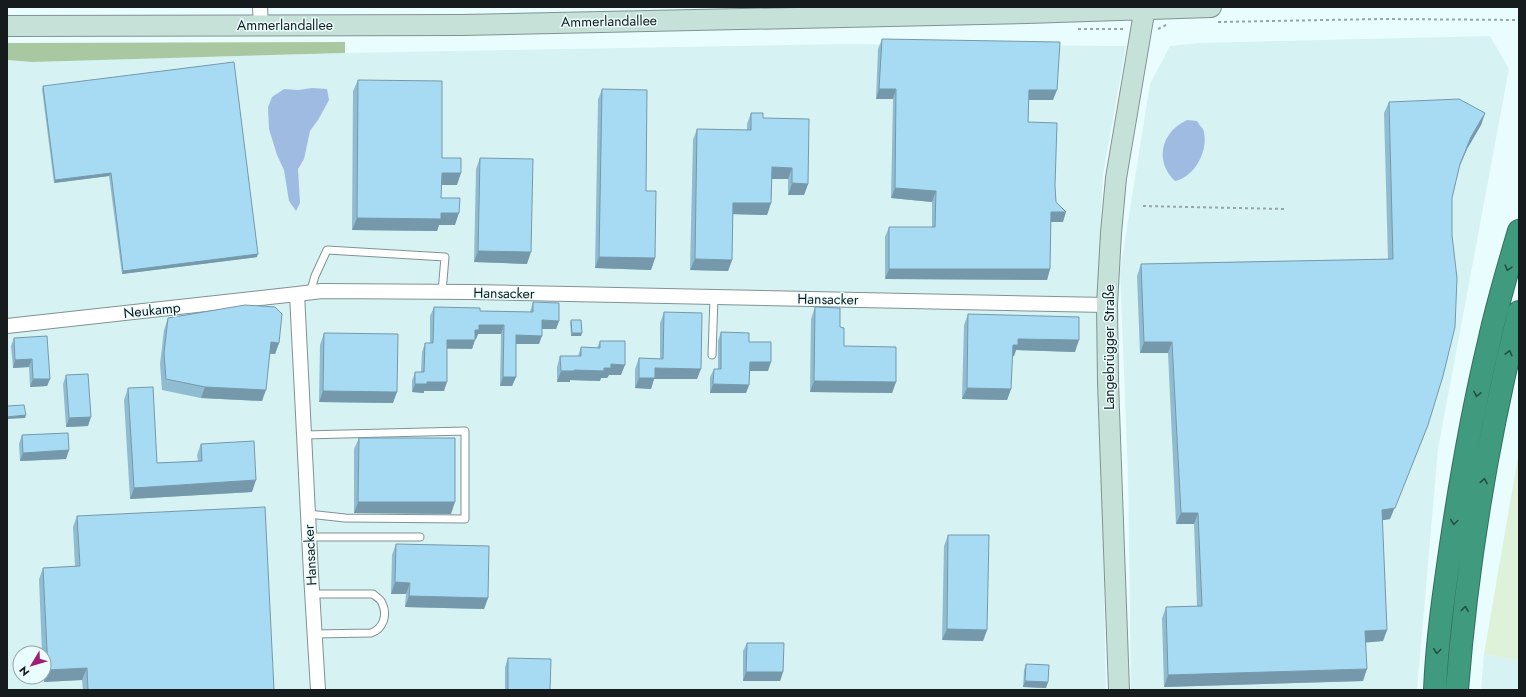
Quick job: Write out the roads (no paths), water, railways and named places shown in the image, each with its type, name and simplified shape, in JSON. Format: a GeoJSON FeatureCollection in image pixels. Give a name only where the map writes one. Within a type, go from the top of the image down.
{"type":"FeatureCollection","features":[{"type":"Feature","properties":{"kind":"highway"},"geometry":{"type":"LineString","coordinates":[[1435,690],[1436,659],[1446,575],[1472,418],[1496,310],[1519,231]]}},
{"type":"Feature","properties":{"kind":"highway"},"geometry":{"type":"LineString","coordinates":[[1457,690],[1460,644],[1472,549],[1488,454],[1505,368],[1519,312]]}},
{"type":"Feature","properties":{"kind":"main road","name":"Ammerlandallee"},"geometry":{"type":"LineString","coordinates":[[7,26],[261,16],[470,25],[1020,13],[1145,8],[1212,15]]}},
{"type":"Feature","properties":{"kind":"main road","name":"Langebrügger Straße"},"geometry":{"type":"LineString","coordinates":[[1119,690],[1108,382],[1107,305],[1116,178],[1145,8]]}},
{"type":"Feature","properties":{"kind":"street","name":"Hansacker"},"geometry":{"type":"LineString","coordinates":[[318,690],[304,435],[303,294],[322,291],[442,292],[1107,305]]}},
{"type":"Feature","properties":{"kind":"street","name":"Neukamp"},"geometry":{"type":"LineString","coordinates":[[7,326],[303,294]]}},
{"type":"Feature","properties":{"kind":"lane"},"geometry":{"type":"LineString","coordinates":[[303,294],[315,276],[327,250],[445,257],[442,292]]}},
{"type":"Feature","properties":{"kind":"lane"},"geometry":{"type":"LineString","coordinates":[[712,355],[714,297]]}},
{"type":"Feature","properties":{"kind":"lane"},"geometry":{"type":"LineString","coordinates":[[304,435],[465,431],[465,519],[344,518],[308,514]]}},
{"type":"Feature","properties":{"kind":"lane"},"geometry":{"type":"LineString","coordinates":[[309,537],[420,538]]}},
{"type":"Feature","properties":{"kind":"lane"},"geometry":{"type":"LineString","coordinates":[[312,594],[373,594],[382,602],[384,608],[381,628],[371,633],[314,634]]}},
{"type":"Feature","properties":{"kind":"water"},"geometry":{"type":"Polygon","coordinates":[[[312,88],[327,89],[329,100],[310,131],[304,159],[298,169],[300,203],[296,211],[289,201],[284,170],[277,155],[269,129],[268,107],[272,97],[284,89],[298,90],[312,88]]]}},
{"type":"Feature","properties":{"kind":"water"},"geometry":{"type":"Polygon","coordinates":[[[1187,120],[1197,121],[1203,129],[1205,137],[1204,145],[1199,161],[1194,168],[1189,174],[1175,181],[1168,173],[1164,165],[1163,148],[1166,139],[1171,132],[1178,125],[1187,120]]]}}]}
